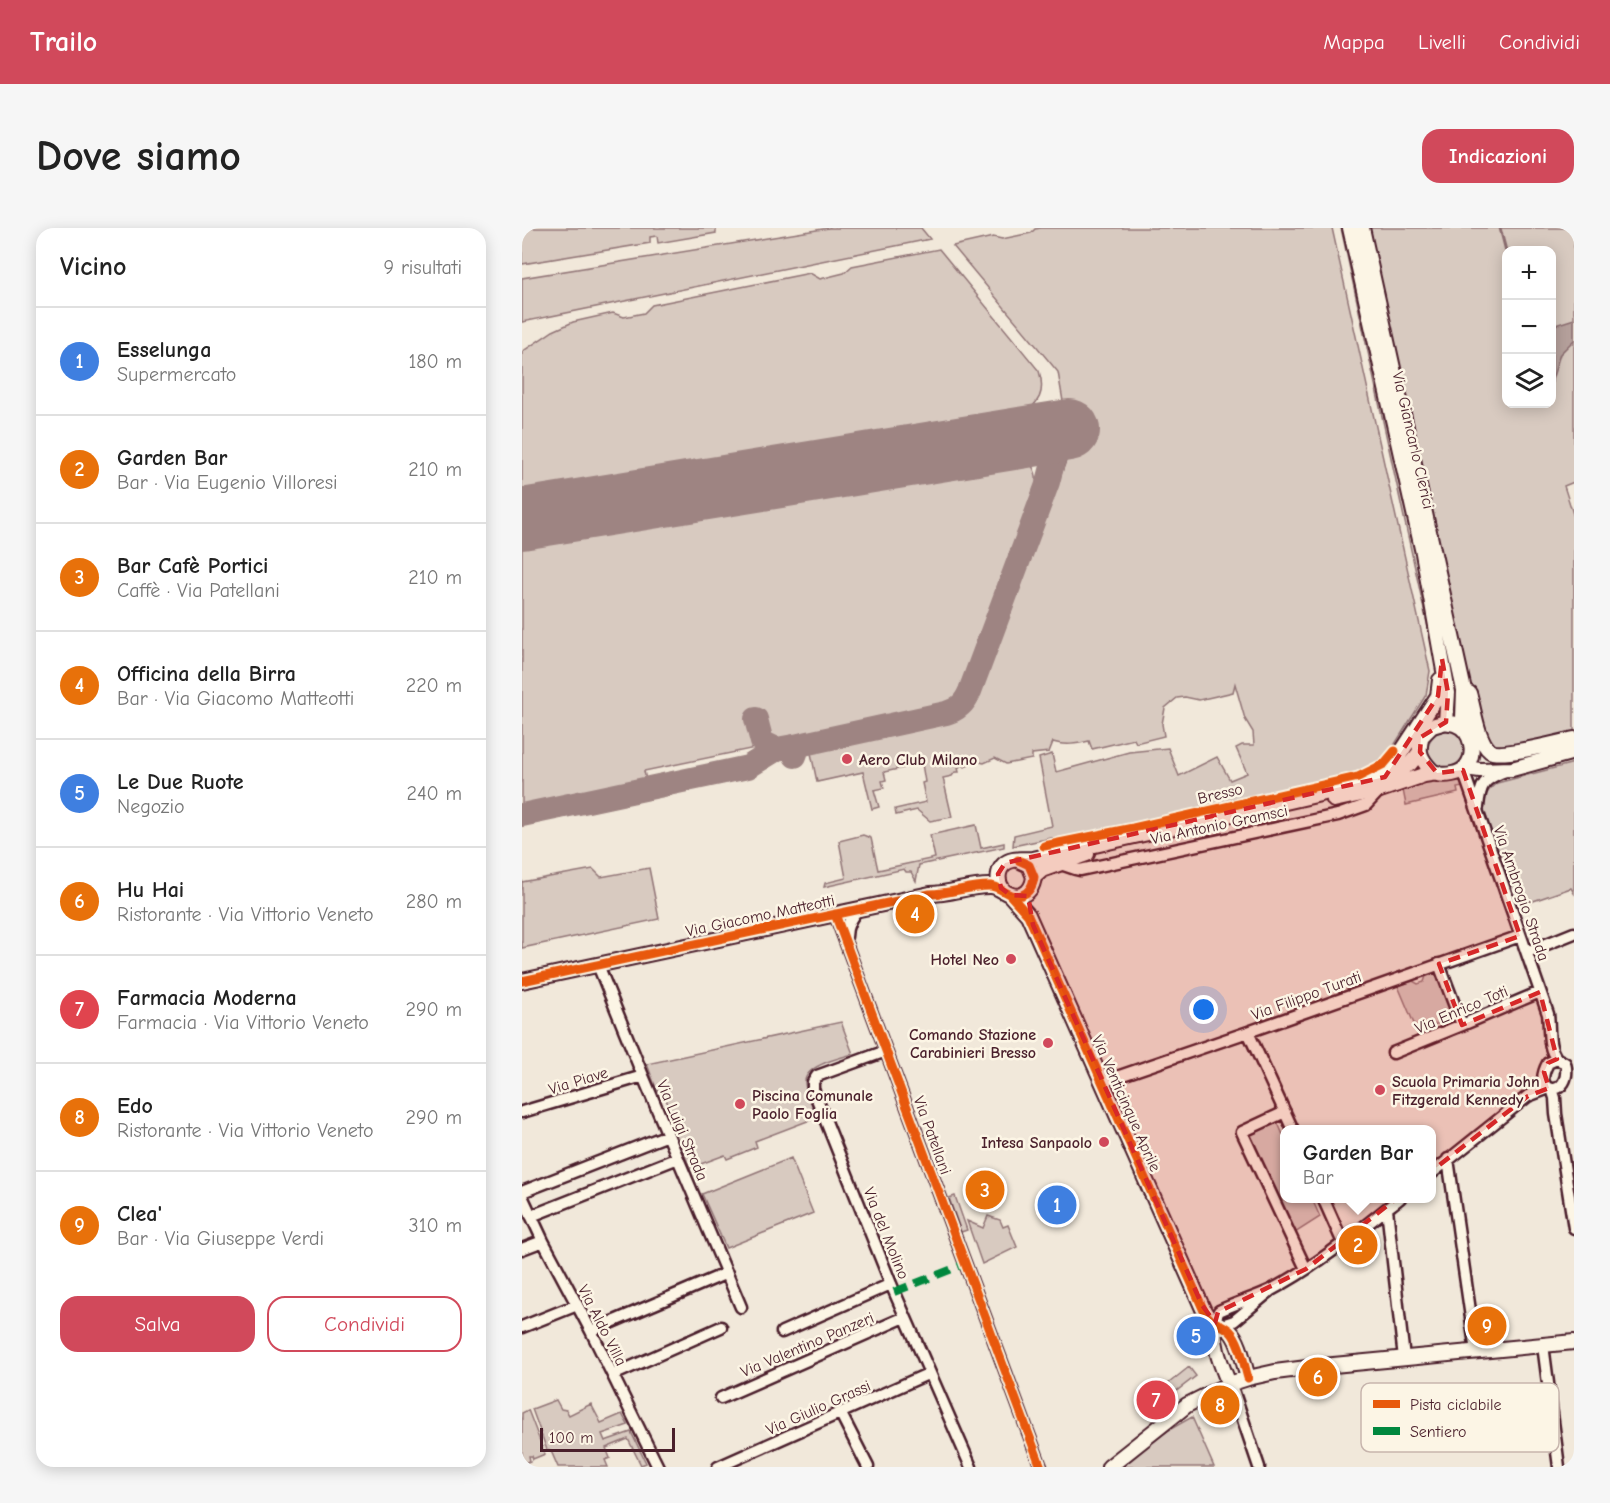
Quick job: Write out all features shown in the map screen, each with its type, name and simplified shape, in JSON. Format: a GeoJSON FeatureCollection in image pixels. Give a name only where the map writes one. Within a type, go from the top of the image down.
{"type":"FeatureCollection","features":[{"type":"Feature","properties":{"kind":"street","name":"Via Giancarlo Clerici"},"geometry":{"type":"LineString","coordinates":[[1350,228],[1423,552],[1448,693],[1446,722]]}},
{"type":"Feature","properties":{"kind":"street","name":"Via Giancarlo Clerici"},"geometry":{"type":"LineString","coordinates":[[1362,228],[1464,690],[1463,718],[1466,732]]}},
{"type":"Feature","properties":{"kind":"street","name":"Via Giancarlo Clerici"},"geometry":{"type":"LineString","coordinates":[[1455,651],[1470,694],[1480,734],[1494,753],[1574,739]]}},
{"type":"Feature","properties":{"kind":"street","name":"Via Giancarlo Clerici"},"geometry":{"type":"LineString","coordinates":[[1382,783],[1438,696],[1442,660]]}},
{"type":"Feature","properties":{"kind":"street"},"geometry":{"type":"LineString","coordinates":[[1464,769],[1472,752],[1471,742],[1466,732],[1456,724],[1446,722],[1432,726],[1421,737],[1420,752],[1428,766],[1437,774],[1451,774],[1464,769],[1512,769]]}},
{"type":"Feature","properties":{"kind":"street","name":"Via Antonio Gramsci"},"geometry":{"type":"LineString","coordinates":[[1032,883],[1041,870],[1086,854],[1382,783],[1410,764],[1420,752]]}},
{"type":"Feature","properties":{"kind":"street"},"geometry":{"type":"LineString","coordinates":[[1472,752],[1488,761],[1542,761]]}},
{"type":"Feature","properties":{"kind":"street"},"geometry":{"type":"LineString","coordinates":[[1477,810],[1480,790],[1489,778],[1512,769],[1574,752]]}},
{"type":"Feature","properties":{"kind":"street","name":"Via Ambrogio Strada"},"geometry":{"type":"LineString","coordinates":[[1464,769],[1548,1014],[1553,1054],[1569,1069]]}},
{"type":"Feature","properties":{"kind":"street","name":"Via Antonio Gramsci"},"geometry":{"type":"LineString","coordinates":[[1018,860],[1033,859],[1338,790],[1437,774]]}},
{"type":"Feature","properties":{"kind":"street"},"geometry":{"type":"LineString","coordinates":[[1028,915],[1028,897],[1032,883],[1033,872],[1029,865],[1018,860],[1009,861],[999,870],[998,881],[1007,893],[1022,895],[1032,883]]}},
{"type":"Feature","properties":{"kind":"street","name":"Via Giacomo Matteotti"},"geometry":{"type":"LineString","coordinates":[[930,894],[946,886],[995,874],[999,870]]}},
{"type":"Feature","properties":{"kind":"street","name":"Via Giacomo Matteotti"},"geometry":{"type":"LineString","coordinates":[[522,981],[930,894],[945,894],[988,886],[996,887],[1007,893]]}},
{"type":"Feature","properties":{"kind":"street","name":"Via Venticinque Aprile"},"geometry":{"type":"LineString","coordinates":[[1007,893],[1028,915],[1202,1305],[1208,1318],[1215,1323],[1215,1343],[1229,1384]]}},
{"type":"Feature","properties":{"kind":"street"},"geometry":{"type":"LineString","coordinates":[[846,944],[846,929],[849,920],[858,909]]}},
{"type":"Feature","properties":{"kind":"street","name":"Via Patellani"},"geometry":{"type":"LineString","coordinates":[[835,914],[1041,1467]]}},
{"type":"Feature","properties":{"kind":"street"},"geometry":{"type":"LineString","coordinates":[[1527,952],[1574,933]]}},
{"type":"Feature","properties":{"kind":"street","name":"Via Filippo Turati"},"geometry":{"type":"LineString","coordinates":[[1102,1082],[1520,936]]}},
{"type":"Feature","properties":{"kind":"street"},"geometry":{"type":"LineString","coordinates":[[1439,964],[1462,1025]]}},
{"type":"Feature","properties":{"kind":"street","name":"Via Luigi Strada"},"geometry":{"type":"LineString","coordinates":[[598,965],[741,1307]]}},
{"type":"Feature","properties":{"kind":"street","name":"Via Enrico Toti"},"geometry":{"type":"LineString","coordinates":[[1393,1053],[1540,992]]}},
{"type":"Feature","properties":{"kind":"street"},"geometry":{"type":"LineString","coordinates":[[1248,1032],[1291,1125]]}},
{"type":"Feature","properties":{"kind":"street","name":"Via del Molino"},"geometry":{"type":"LineString","coordinates":[[886,1051],[817,1076],[813,1082],[813,1089],[891,1284],[971,1467]]}},
{"type":"Feature","properties":{"kind":"street"},"geometry":{"type":"LineString","coordinates":[[1436,1169],[1528,1096],[1550,1088],[1560,1089],[1569,1069],[1548,1063],[1544,1072],[1544,1081],[1550,1088],[1555,1098],[1574,1228]]}},
{"type":"Feature","properties":{"kind":"street","name":"Via Piave"},"geometry":{"type":"LineString","coordinates":[[522,1113],[643,1076]]}},
{"type":"Feature","properties":{"kind":"street"},"geometry":{"type":"LineString","coordinates":[[1285,1112],[1242,1132],[1306,1269]]}},
{"type":"Feature","properties":{"kind":"street"},"geometry":{"type":"LineString","coordinates":[[522,1194],[668,1135]]}},
{"type":"Feature","properties":{"kind":"street"},"geometry":{"type":"LineString","coordinates":[[527,1212],[678,1158]]}},
{"type":"Feature","properties":{"kind":"street"},"geometry":{"type":"LineString","coordinates":[[1448,1159],[1476,1352]]}},
{"type":"Feature","properties":{"kind":"street","name":"Via Aldo Villa"},"geometry":{"type":"LineString","coordinates":[[522,1194],[527,1212],[591,1331],[656,1466]]}},
{"type":"Feature","properties":{"kind":"street"},"geometry":{"type":"LineString","coordinates":[[1325,1203],[1343,1243]]}},
{"type":"Feature","properties":{"kind":"street"},"geometry":{"type":"LineString","coordinates":[[1215,1323],[1225,1324],[1234,1321],[1270,1291],[1343,1243],[1394,1203]]}},
{"type":"Feature","properties":{"kind":"street"},"geometry":{"type":"LineString","coordinates":[[1387,1209],[1404,1359]]}},
{"type":"Feature","properties":{"kind":"street"},"geometry":{"type":"LineString","coordinates":[[522,1249],[543,1241]]}},
{"type":"Feature","properties":{"kind":"street"},"geometry":{"type":"LineString","coordinates":[[591,1331],[727,1273]]}},
{"type":"Feature","properties":{"kind":"street"},"geometry":{"type":"LineString","coordinates":[[782,1332],[891,1284]]}},
{"type":"Feature","properties":{"kind":"street"},"geometry":{"type":"LineString","coordinates":[[522,1327],[577,1305]]}},
{"type":"Feature","properties":{"kind":"street","name":"Via Valentino Panzeri"},"geometry":{"type":"LineString","coordinates":[[721,1398],[905,1317]]}},
{"type":"Feature","properties":{"kind":"street"},"geometry":{"type":"LineString","coordinates":[[1215,1323],[1233,1334],[1248,1378]]}},
{"type":"Feature","properties":{"kind":"street"},"geometry":{"type":"LineString","coordinates":[[613,1375],[722,1327]]}},
{"type":"Feature","properties":{"kind":"street"},"geometry":{"type":"LineString","coordinates":[[1109,1467],[1195,1400],[1229,1384],[1262,1374],[1574,1342]]}},
{"type":"Feature","properties":{"kind":"street"},"geometry":{"type":"LineString","coordinates":[[1543,1345],[1548,1383]]}},
{"type":"Feature","properties":{"kind":"street","name":"Via Giulio Grassi"},"geometry":{"type":"LineString","coordinates":[[718,1467],[930,1373]]}},
{"type":"Feature","properties":{"kind":"street"},"geometry":{"type":"LineString","coordinates":[[1229,1384],[1260,1467]]}},
{"type":"Feature","properties":{"kind":"street"},"geometry":{"type":"LineString","coordinates":[[841,1414],[868,1467]]}},
{"type":"Feature","properties":{"kind":"street"},"geometry":{"type":"LineString","coordinates":[[1557,1452],[1559,1467]]}},
{"type":"Feature","properties":{"kind":"highlighted area"},"geometry":{"type":"Polygon","coordinates":[[[1442,659],[1448,693],[1446,722],[1421,737],[1420,752],[1437,773],[1463,770],[1520,936],[1439,964],[1462,1025],[1540,992],[1557,1059],[1548,1063],[1544,1072],[1549,1088],[1528,1096],[1306,1269],[1218,1312],[1215,1323],[1202,1305],[1033,925],[1028,896],[1010,895],[1001,888],[998,874],[1005,863],[1385,777],[1438,696],[1442,659]]]}},
{"type":"Feature","properties":{"kind":"shaded area"},"geometry":{"type":"Polygon","coordinates":[[[522,228],[716,228],[716,233],[658,243],[657,236],[650,237],[650,243],[522,264],[522,228]]]}},
{"type":"Feature","properties":{"kind":"shaded area"},"geometry":{"type":"Polygon","coordinates":[[[829,228],[921,228],[930,239],[522,322],[522,278],[829,228]]]}},
{"type":"Feature","properties":{"kind":"shaded area"},"geometry":{"type":"Polygon","coordinates":[[[1041,228],[1332,228],[1430,671],[1426,695],[1383,763],[1357,776],[1321,785],[1084,838],[1051,838],[1013,846],[1014,835],[1052,826],[1039,758],[1052,754],[1056,772],[1129,752],[1168,748],[1179,776],[1217,757],[1230,780],[1247,773],[1236,748],[1242,745],[1254,745],[1253,732],[1245,719],[1235,684],[1233,692],[1199,700],[1177,698],[1165,708],[1162,724],[1164,736],[1136,743],[1134,739],[1092,749],[1089,741],[1071,744],[1053,742],[1049,752],[1032,754],[1032,759],[1006,764],[995,758],[984,763],[970,760],[969,765],[965,767],[962,765],[958,768],[959,772],[943,778],[952,817],[930,821],[917,810],[896,815],[895,809],[926,802],[922,783],[925,782],[922,764],[884,772],[886,780],[882,781],[884,788],[874,790],[879,807],[872,809],[863,772],[817,782],[811,753],[954,721],[969,711],[978,695],[1071,448],[1058,372],[953,246],[993,237],[1002,239],[1031,233],[1041,228]]]}},
{"type":"Feature","properties":{"kind":"shaded area"},"geometry":{"type":"Polygon","coordinates":[[[1341,228],[1348,228],[1421,555],[1431,627],[1428,628],[1341,228]]]}},
{"type":"Feature","properties":{"kind":"shaded area"},"geometry":{"type":"Polygon","coordinates":[[[1365,228],[1574,228],[1574,482],[1564,486],[1574,517],[1574,734],[1503,750],[1489,744],[1484,735],[1458,648],[1365,228]]]}},
{"type":"Feature","properties":{"kind":"shaded area"},"geometry":{"type":"Polygon","coordinates":[[[939,249],[1039,371],[1042,385],[1039,397],[1021,416],[522,498],[522,352],[553,331],[573,322],[613,313],[624,317],[644,313],[652,305],[810,273],[820,279],[844,273],[852,266],[939,249]]]}},
{"type":"Feature","properties":{"kind":"shaded area"},"geometry":{"type":"Polygon","coordinates":[[[1574,319],[1574,340],[1560,354],[1556,367],[1556,354],[1556,325],[1574,319]]]}},
{"type":"Feature","properties":{"kind":"shaded area"},"geometry":{"type":"Polygon","coordinates":[[[1023,460],[1034,468],[1035,488],[961,685],[950,700],[759,743],[760,747],[644,771],[646,780],[522,805],[522,541],[1023,460]]]}},
{"type":"Feature","properties":{"kind":"shaded area"},"geometry":{"type":"Polygon","coordinates":[[[1446,731],[1459,736],[1464,749],[1459,762],[1446,767],[1433,762],[1428,749],[1433,736],[1446,731]]]}},
{"type":"Feature","properties":{"kind":"shaded area"},"geometry":{"type":"Polygon","coordinates":[[[1574,763],[1574,893],[1571,888],[1516,907],[1481,811],[1484,799],[1497,783],[1574,763]]]}},
{"type":"Feature","properties":{"kind":"shaded area"},"geometry":{"type":"Polygon","coordinates":[[[1460,778],[1463,787],[1457,788],[1458,793],[1406,805],[1403,790],[1429,779],[1460,778]]]}},
{"type":"Feature","properties":{"kind":"shaded area"},"geometry":{"type":"Polygon","coordinates":[[[976,825],[981,848],[1004,843],[1004,847],[919,865],[916,881],[911,872],[906,872],[904,869],[824,887],[825,883],[846,878],[839,841],[863,835],[871,838],[878,870],[935,858],[930,835],[976,825]]]}},
{"type":"Feature","properties":{"kind":"shaded area"},"geometry":{"type":"Polygon","coordinates":[[[649,868],[659,919],[522,948],[522,882],[593,869],[601,877],[649,868]]]}},
{"type":"Feature","properties":{"kind":"shaded area"},"geometry":{"type":"Polygon","coordinates":[[[1437,973],[1455,1022],[1445,1026],[1440,1023],[1433,1025],[1432,1033],[1420,1038],[1398,986],[1413,981],[1418,984],[1424,982],[1426,976],[1437,973]]]}},
{"type":"Feature","properties":{"kind":"shaded area","name":"Piscina Comunale Paolo Foglia"},"geometry":{"type":"Polygon","coordinates":[[[841,1022],[853,1054],[817,1066],[807,1075],[805,1081],[818,1117],[755,1141],[757,1147],[727,1159],[725,1155],[690,1168],[672,1125],[676,1123],[662,1090],[657,1091],[647,1064],[841,1022]]]}},
{"type":"Feature","properties":{"kind":"shaded area"},"geometry":{"type":"Polygon","coordinates":[[[1277,1121],[1280,1128],[1280,1200],[1250,1134],[1277,1121]]]}},
{"type":"Feature","properties":{"kind":"shaded area"},"geometry":{"type":"Polygon","coordinates":[[[791,1158],[813,1213],[726,1248],[702,1194],[791,1158]]]}},
{"type":"Feature","properties":{"kind":"shaded area"},"geometry":{"type":"Polygon","coordinates":[[[955,1196],[967,1230],[961,1232],[949,1198],[955,1196]]]}},
{"type":"Feature","properties":{"kind":"shaded area"},"geometry":{"type":"Polygon","coordinates":[[[1281,1203],[1314,1203],[1320,1217],[1295,1233],[1281,1203]]]}},
{"type":"Feature","properties":{"kind":"shaded area"},"geometry":{"type":"Polygon","coordinates":[[[988,1216],[1000,1220],[1003,1227],[1008,1225],[1017,1247],[982,1264],[967,1221],[983,1228],[988,1216]]]}},
{"type":"Feature","properties":{"kind":"shaded area"},"geometry":{"type":"Polygon","coordinates":[[[1189,1367],[1196,1376],[1166,1399],[1159,1391],[1189,1367]]]}},
{"type":"Feature","properties":{"kind":"shaded area"},"geometry":{"type":"Polygon","coordinates":[[[556,1400],[561,1409],[566,1410],[569,1415],[591,1404],[601,1423],[622,1414],[628,1425],[602,1434],[605,1441],[631,1432],[646,1463],[641,1465],[628,1439],[606,1448],[610,1458],[605,1460],[608,1467],[558,1467],[551,1451],[547,1450],[532,1409],[556,1400]]]}},
{"type":"Feature","properties":{"kind":"shaded area"},"geometry":{"type":"Polygon","coordinates":[[[528,1410],[545,1454],[533,1459],[529,1456],[530,1461],[522,1464],[522,1413],[528,1410]]]}},
{"type":"Feature","properties":{"kind":"shaded area"},"geometry":{"type":"Polygon","coordinates":[[[1192,1417],[1214,1467],[1120,1467],[1169,1430],[1192,1417]]]}},
{"type":"Feature","properties":{"kind":"waterway"},"geometry":{"type":"LineString","coordinates":[[1500,228],[1505,246]]}},
{"type":"Feature","properties":{"kind":"taxiway"},"geometry":{"type":"LineString","coordinates":[[795,756],[799,745],[946,713],[958,708],[963,702],[970,691],[1048,482],[1054,459],[1050,433]]}},
{"type":"Feature","properties":{"kind":"taxiway"},"geometry":{"type":"LineString","coordinates":[[756,719],[762,742],[777,749]]}},
{"type":"Feature","properties":{"kind":"taxiway"},"geometry":{"type":"LineString","coordinates":[[522,815],[748,767],[777,749],[799,745]]}},
{"type":"Feature","properties":{"kind":"runway"},"geometry":{"type":"LineString","coordinates":[[522,519],[1069,430]]}},
{"type":"Feature","properties":{"kind":"marked path"},"geometry":{"type":"LineString","coordinates":[[894,1292],[965,1264]]}},
{"type":"Feature","properties":{"kind":"cycle path","name":"Bresso"},"geometry":{"type":"LineString","coordinates":[[1044,846],[1358,777],[1384,764],[1395,751]]}},
{"type":"Feature","properties":{"kind":"cycle path"},"geometry":{"type":"LineString","coordinates":[[522,981],[930,894],[991,886],[1009,894],[1022,895],[1031,888],[1034,877],[1029,865],[1018,860]]}},
{"type":"Feature","properties":{"kind":"cycle path"},"geometry":{"type":"LineString","coordinates":[[1010,895],[1028,915],[1204,1311],[1210,1319],[1227,1328],[1233,1335],[1248,1378]]}},
{"type":"Feature","properties":{"kind":"cycle path"},"geometry":{"type":"LineString","coordinates":[[835,914],[1041,1467]]}},
{"type":"Feature","properties":{"kind":"place","name":"Aero Club Milano"},"geometry":{"type":"Point","coordinates":[847,759]}},
{"type":"Feature","properties":{"kind":"place","name":"Officina della Birra"},"geometry":{"type":"Point","coordinates":[915,914]}},
{"type":"Feature","properties":{"kind":"place","name":"Hotel Neo"},"geometry":{"type":"Point","coordinates":[1011,959]}},
{"type":"Feature","properties":{"kind":"place","name":"Comando Stazione Carabinieri Bresso"},"geometry":{"type":"Point","coordinates":[1048,1043]}},
{"type":"Feature","properties":{"kind":"place","name":"Scuola Primaria John Fitzgerald Kennedy"},"geometry":{"type":"Point","coordinates":[1380,1090]}},
{"type":"Feature","properties":{"kind":"place","name":"Piscina Comunale Paolo Foglia"},"geometry":{"type":"Point","coordinates":[740,1104]}},
{"type":"Feature","properties":{"kind":"place","name":"Intesa Sanpaolo"},"geometry":{"type":"Point","coordinates":[1104,1142]}},
{"type":"Feature","properties":{"kind":"place","name":"Bar Cafè Portici"},"geometry":{"type":"Point","coordinates":[985,1190]}},
{"type":"Feature","properties":{"kind":"place","name":"Esselunga"},"geometry":{"type":"Point","coordinates":[1057,1205]}},
{"type":"Feature","properties":{"kind":"place","name":"Garden Bar"},"geometry":{"type":"Point","coordinates":[1358,1245]}},
{"type":"Feature","properties":{"kind":"place","name":"Clea'"},"geometry":{"type":"Point","coordinates":[1487,1326]}},
{"type":"Feature","properties":{"kind":"place","name":"Le Due Ruote"},"geometry":{"type":"Point","coordinates":[1196,1336]}},
{"type":"Feature","properties":{"kind":"place","name":"Hu Hai"},"geometry":{"type":"Point","coordinates":[1318,1377]}},
{"type":"Feature","properties":{"kind":"place","name":"Farmacia Moderna"},"geometry":{"type":"Point","coordinates":[1156,1400]}},
{"type":"Feature","properties":{"kind":"place","name":"Edo"},"geometry":{"type":"Point","coordinates":[1220,1405]}}]}
